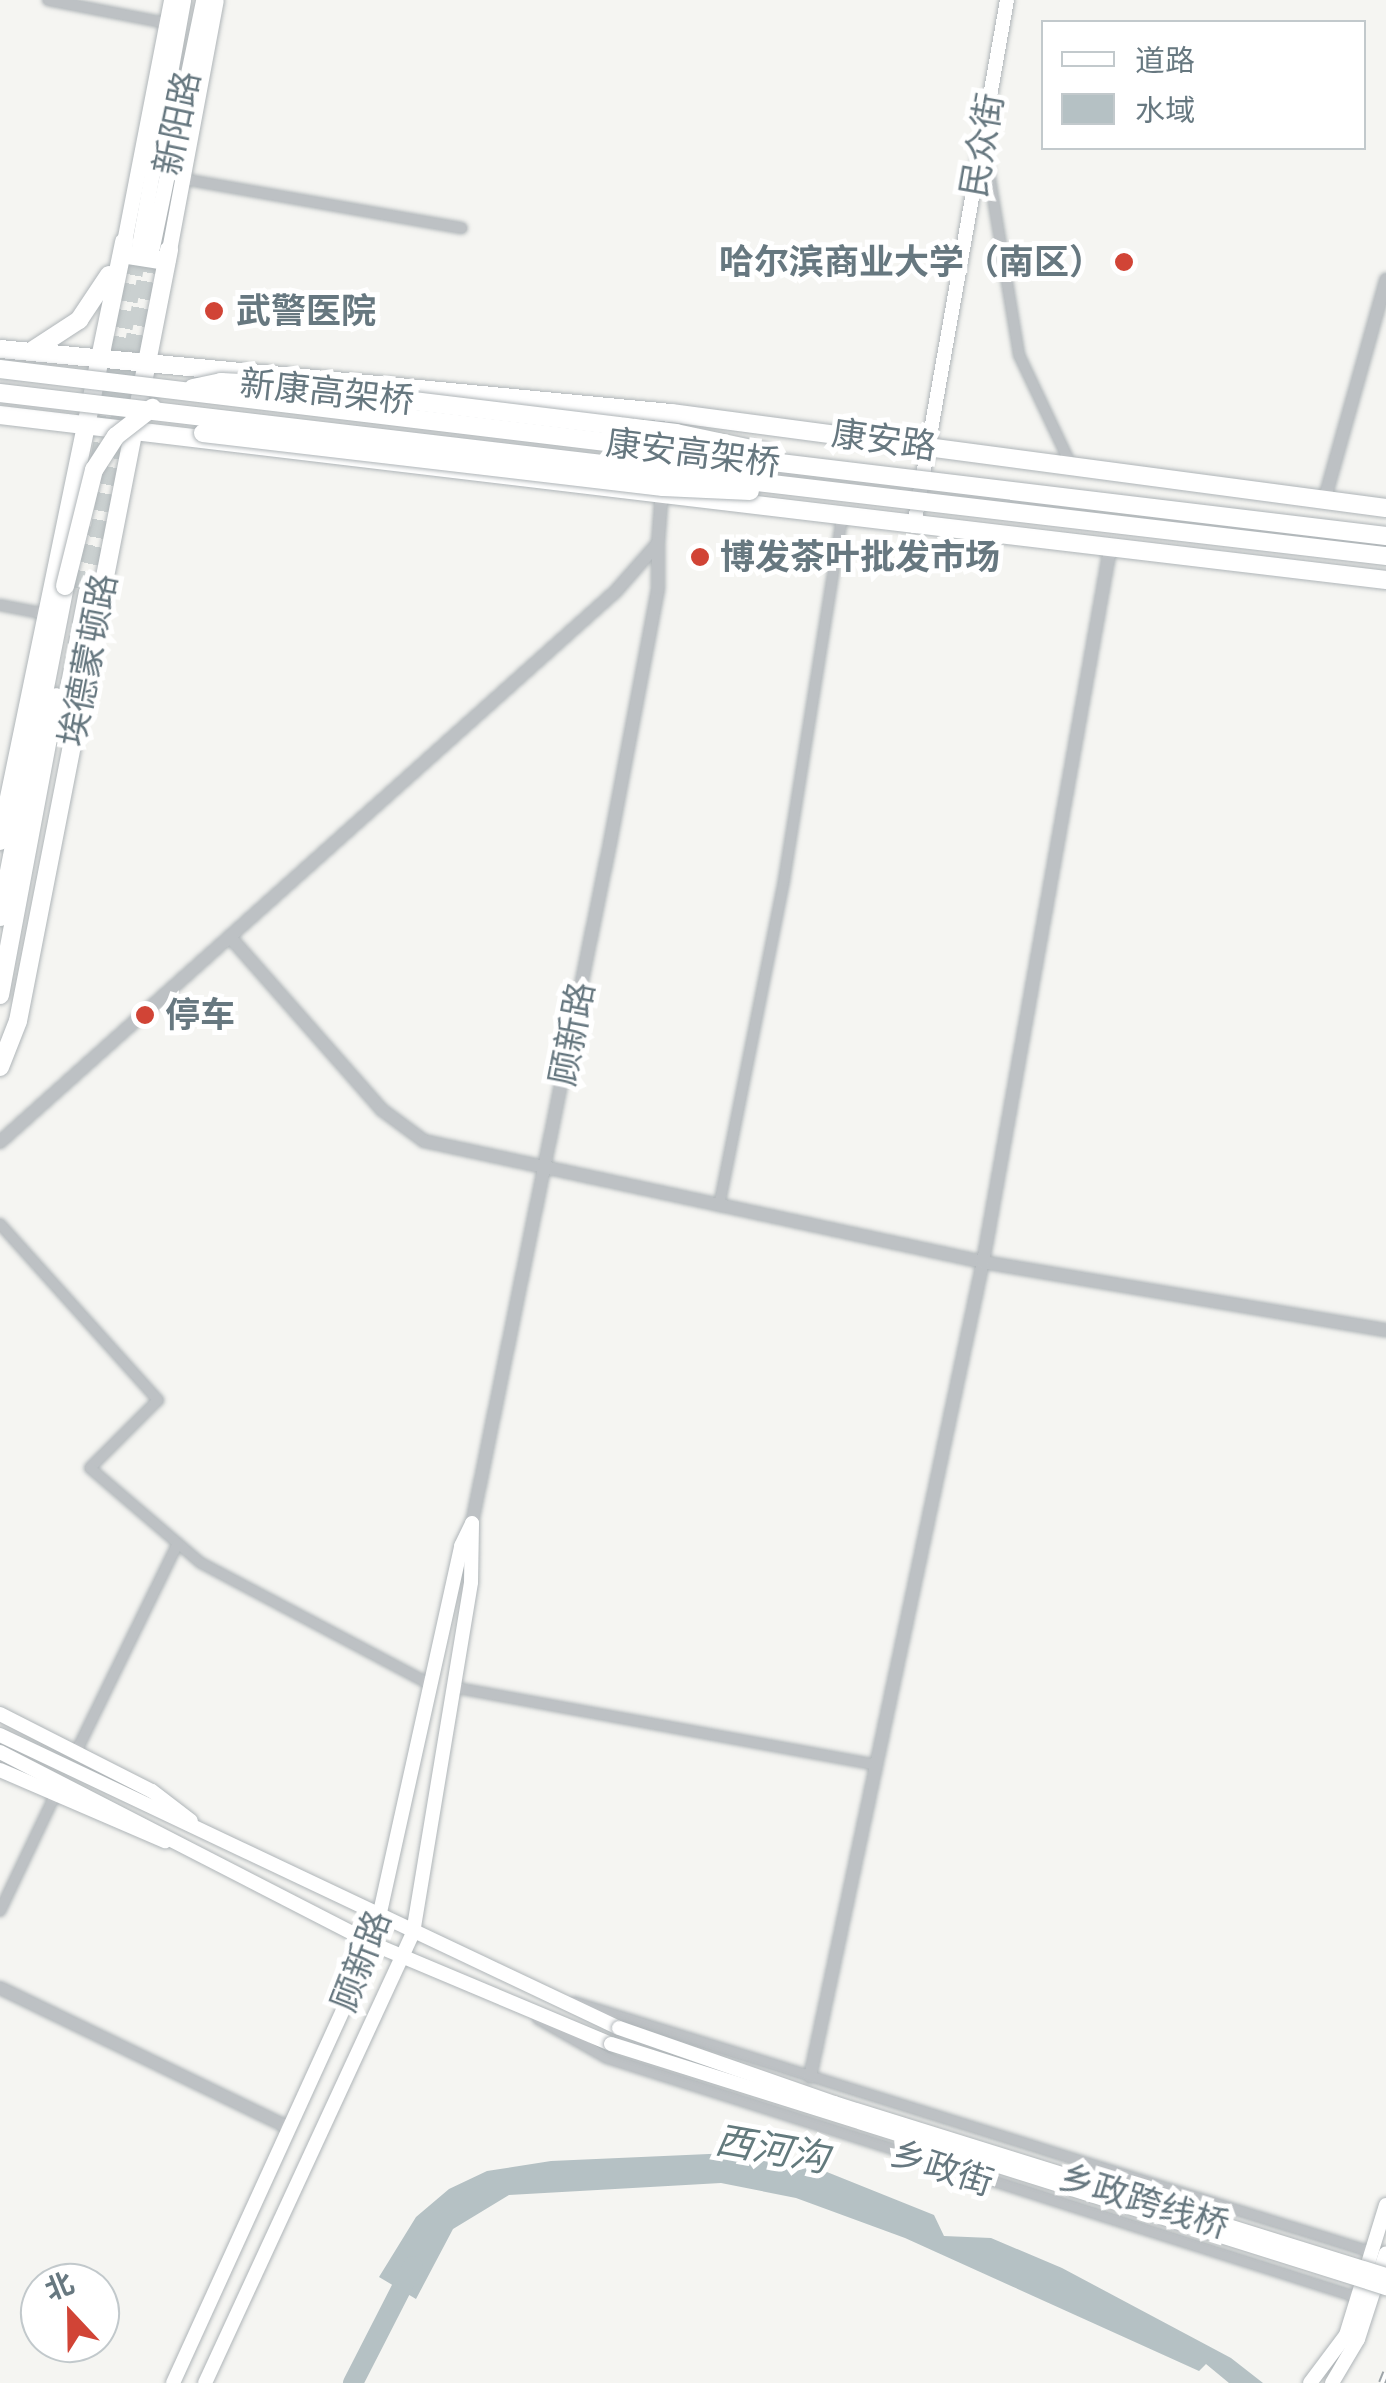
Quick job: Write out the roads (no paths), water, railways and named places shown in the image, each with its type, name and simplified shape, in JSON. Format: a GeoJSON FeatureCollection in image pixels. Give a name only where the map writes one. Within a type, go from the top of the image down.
{"type":"FeatureCollection","features":[{"type":"Feature","properties":{"kind":"highway"},"geometry":{"type":"LineString","coordinates":[[26,352],[84,314],[142,249]]}},
{"type":"Feature","properties":{"kind":"highway","name":"埃德蒙顿路"},"geometry":{"type":"LineString","coordinates":[[0,841],[95,358],[142,249]]}},
{"type":"Feature","properties":{"kind":"highway","name":"埃德蒙顿路"},"geometry":{"type":"LineString","coordinates":[[0,1064],[18,1021],[148,363],[142,249]]}},
{"type":"Feature","properties":{"kind":"highway","name":"康安路"},"geometry":{"type":"LineString","coordinates":[[0,347],[672,413],[1386,508]]}},
{"type":"Feature","properties":{"kind":"highway","name":"康安高架桥"},"geometry":{"type":"LineString","coordinates":[[0,369],[982,498],[1386,556]]}},
{"type":"Feature","properties":{"kind":"highway","name":"新康高架桥"},"geometry":{"type":"LineString","coordinates":[[0,917],[86,486],[116,436],[186,390],[242,381],[656,430],[982,498]]}},
{"type":"Feature","properties":{"kind":"highway","name":"康安高架桥"},"geometry":{"type":"LineString","coordinates":[[0,393],[982,498],[1386,536]]}},
{"type":"Feature","properties":{"kind":"highway"},"geometry":{"type":"LineString","coordinates":[[0,405],[21,407],[68,423]]}},
{"type":"Feature","properties":{"kind":"highway"},"geometry":{"type":"LineString","coordinates":[[0,415],[662,497],[1386,580]]}},
{"type":"Feature","properties":{"kind":"highway"},"geometry":{"type":"LineString","coordinates":[[136,434],[203,433],[663,487],[982,498]]}},
{"type":"Feature","properties":{"kind":"highway","name":"埃德蒙顿路"},"geometry":{"type":"LineString","coordinates":[[0,996],[82,589],[0,1064]]}},
{"type":"Feature","properties":{"kind":"main road"},"geometry":{"type":"LineString","coordinates":[[142,249],[171,0]]}},
{"type":"Feature","properties":{"kind":"main road","name":"新阳路"},"geometry":{"type":"LineString","coordinates":[[142,249],[183,0]]}},
{"type":"Feature","properties":{"kind":"main road","name":"新阳路"},"geometry":{"type":"LineString","coordinates":[[142,249],[202,0]]}},
{"type":"Feature","properties":{"kind":"main road"},"geometry":{"type":"LineString","coordinates":[[142,249],[183,179],[216,0]]}},
{"type":"Feature","properties":{"kind":"main road","name":"民众街"},"geometry":{"type":"LineString","coordinates":[[914,526],[1007,0]]}},
{"type":"Feature","properties":{"kind":"main road","name":"顾新路"},"geometry":{"type":"LineString","coordinates":[[175,2379],[382,1920],[430,1684],[472,1523]]}},
{"type":"Feature","properties":{"kind":"main road","name":"顾新路"},"geometry":{"type":"LineString","coordinates":[[207,2380],[413,1933],[471,1582],[472,1523]]}},
{"type":"Feature","properties":{"kind":"main road","name":"乡政街"},"geometry":{"type":"LineString","coordinates":[[0,1714],[78,1750],[152,1792],[220,1842]]}},
{"type":"Feature","properties":{"kind":"main road"},"geometry":{"type":"LineString","coordinates":[[0,1735],[156,1819]]}},
{"type":"Feature","properties":{"kind":"main road"},"geometry":{"type":"LineString","coordinates":[[0,1752],[156,1819]]}},
{"type":"Feature","properties":{"kind":"main road","name":"乡政街"},"geometry":{"type":"LineString","coordinates":[[0,1770],[207,1858],[373,1944],[533,2016],[1386,2288]]}},
{"type":"Feature","properties":{"kind":"main road","name":"乡政街"},"geometry":{"type":"LineString","coordinates":[[156,1819],[220,1842],[619,2028]]}},
{"type":"Feature","properties":{"kind":"main road","name":"乡政街"},"geometry":{"type":"LineString","coordinates":[[156,1819],[207,1858]]}},
{"type":"Feature","properties":{"kind":"main road","name":"乡政跨线桥"},"geometry":{"type":"LineString","coordinates":[[619,2028],[834,2104],[1386,2275]]}},
{"type":"Feature","properties":{"kind":"main road"},"geometry":{"type":"LineString","coordinates":[[1333,2382],[1358,2339],[1380,2253],[1386,2206]]}},
{"type":"Feature","properties":{"kind":"main road"},"geometry":{"type":"LineString","coordinates":[[1315,2377],[1346,2335],[1380,2253]]}},
{"type":"Feature","properties":{"kind":"street"},"geometry":{"type":"LineString","coordinates":[[48,0],[166,23]]}},
{"type":"Feature","properties":{"kind":"street"},"geometry":{"type":"LineString","coordinates":[[983,141],[1020,355],[1073,468]]}},
{"type":"Feature","properties":{"kind":"street"},"geometry":{"type":"LineString","coordinates":[[183,179],[462,228]]}},
{"type":"Feature","properties":{"kind":"street"},"geometry":{"type":"LineString","coordinates":[[1324,501],[1386,280]]}},
{"type":"Feature","properties":{"kind":"street","name":"顾新路"},"geometry":{"type":"LineString","coordinates":[[472,1523],[658,588],[658,543],[672,413]]}},
{"type":"Feature","properties":{"kind":"street"},"geometry":{"type":"LineString","coordinates":[[719,1206],[784,880],[842,518]]}},
{"type":"Feature","properties":{"kind":"street"},"geometry":{"type":"LineString","coordinates":[[0,1142],[616,590],[658,543]]}},
{"type":"Feature","properties":{"kind":"street"},"geometry":{"type":"LineString","coordinates":[[810,2077],[983,1262],[1110,549]]}},
{"type":"Feature","properties":{"kind":"street"},"geometry":{"type":"LineString","coordinates":[[0,606],[46,614]]}},
{"type":"Feature","properties":{"kind":"street"},"geometry":{"type":"LineString","coordinates":[[230,937],[407,1132],[719,1206],[983,1262],[1386,1330]]}},
{"type":"Feature","properties":{"kind":"street"},"geometry":{"type":"LineString","coordinates":[[0,1224],[158,1400],[90,1468],[201,1563],[430,1684]]}},
{"type":"Feature","properties":{"kind":"street"},"geometry":{"type":"LineString","coordinates":[[78,1750],[178,1543]]}},
{"type":"Feature","properties":{"kind":"street"},"geometry":{"type":"LineString","coordinates":[[452,1687],[876,1765]]}},
{"type":"Feature","properties":{"kind":"street"},"geometry":{"type":"LineString","coordinates":[[0,1911],[55,1795]]}},
{"type":"Feature","properties":{"kind":"street"},"geometry":{"type":"LineString","coordinates":[[0,1988],[290,2128]]}},
{"type":"Feature","properties":{"kind":"street","name":"乡政街"},"geometry":{"type":"LineString","coordinates":[[540,1993],[1380,2253]]}},
{"type":"Feature","properties":{"kind":"street","name":"乡政街"},"geometry":{"type":"LineString","coordinates":[[533,2016],[606,2058],[1360,2298]]}},
{"type":"Feature","properties":{"kind":"water"},"geometry":{"type":"Polygon","coordinates":[[[754,2152],[802,2162],[934,2215],[944,2236],[991,2238],[1062,2268],[1231,2358],[1263,2383],[1229,2383],[1206,2364],[1199,2371],[905,2238],[796,2198],[721,2183],[509,2195],[453,2229],[416,2299],[379,2277],[416,2217],[449,2189],[487,2171],[551,2161],[754,2152]]]}},
{"type":"Feature","properties":{"kind":"waterway","name":"西河沟"},"geometry":{"type":"LineString","coordinates":[[353,2383],[413,2266]]}},
{"type":"Feature","properties":{"kind":"tunnel"},"geometry":{"type":"LineString","coordinates":[[99,461],[139,245]]}},
{"type":"Feature","properties":{"kind":"tunnel"},"geometry":{"type":"LineString","coordinates":[[88,591],[152,247]]}},
{"type":"Feature","properties":{"kind":"tunnel"},"geometry":{"type":"LineString","coordinates":[[76,588],[88,526]]}},
{"type":"Feature","properties":{"kind":"railway"},"geometry":{"type":"LineString","coordinates":[[1382,2383],[1386,2373]]}},
{"type":"Feature","properties":{"kind":"place","name":"哈尔滨商业大学（南区）"},"geometry":{"type":"Point","coordinates":[1124,262]}},
{"type":"Feature","properties":{"kind":"place","name":"武警医院"},"geometry":{"type":"Point","coordinates":[214,311]}},
{"type":"Feature","properties":{"kind":"place","name":"博发茶叶批发市场"},"geometry":{"type":"Point","coordinates":[700,557]}},
{"type":"Feature","properties":{"kind":"place","name":"停车"},"geometry":{"type":"Point","coordinates":[145,1015]}}]}
